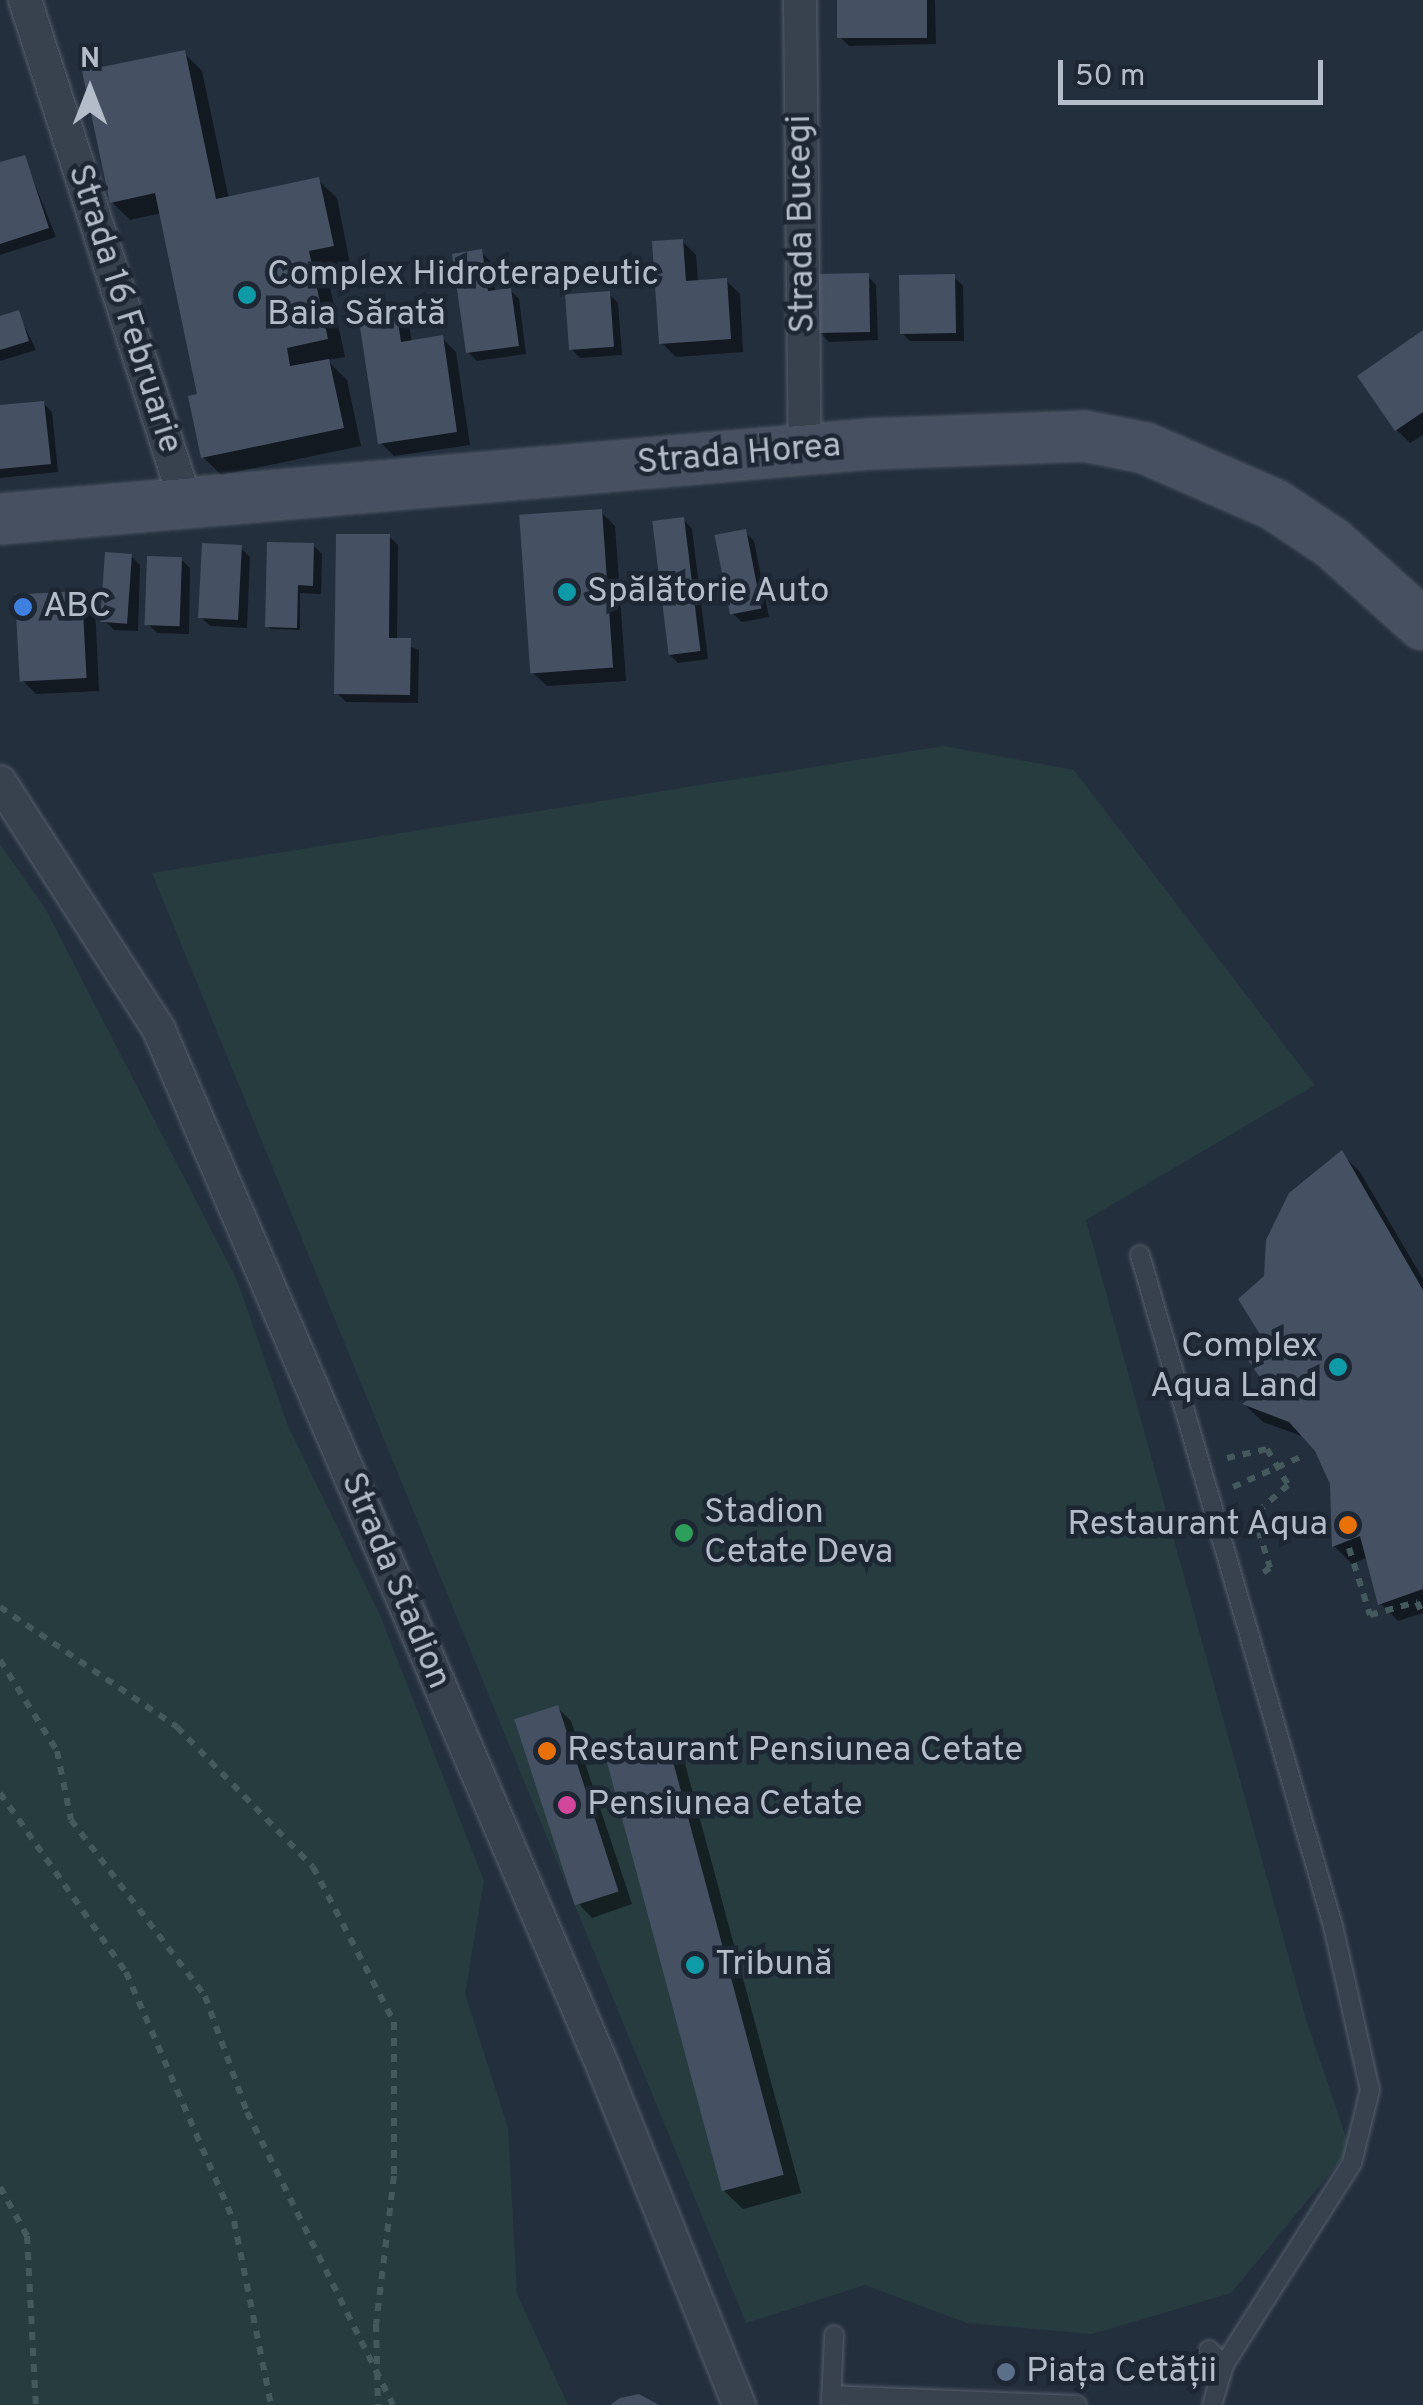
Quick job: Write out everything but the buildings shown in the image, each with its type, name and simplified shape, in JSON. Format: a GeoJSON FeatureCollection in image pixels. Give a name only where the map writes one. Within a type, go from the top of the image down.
{"type":"FeatureCollection","features":[{"type":"Feature","properties":{"kind":"main road","name":"Strada Horea"},"geometry":{"type":"LineString","coordinates":[[0,519],[805,449],[1024,435],[1084,436],[1145,448],[1276,505],[1332,543],[1423,625]]}},
{"type":"Feature","properties":{"kind":"street","name":"Strada 16 Februarie"},"geometry":{"type":"LineString","coordinates":[[26,0],[186,503]]}},
{"type":"Feature","properties":{"kind":"street","name":"Strada Bucegi"},"geometry":{"type":"LineString","coordinates":[[800,0],[805,449]]}},
{"type":"Feature","properties":{"kind":"street","name":"Strada Stadion"},"geometry":{"type":"LineString","coordinates":[[0,782],[159,1030],[604,2069],[739,2405]]}},
{"type":"Feature","properties":{"kind":"lane"},"geometry":{"type":"LineString","coordinates":[[1140,1255],[1333,1926],[1370,2090],[1352,2163],[1330,2204],[1224,2366],[1212,2405]]}},
{"type":"Feature","properties":{"kind":"lane"},"geometry":{"type":"LineString","coordinates":[[834,2335],[831,2400],[1077,2405]]}},
{"type":"Feature","properties":{"kind":"lane"},"geometry":{"type":"LineString","coordinates":[[1209,2350],[1224,2366]]}},
{"type":"Feature","properties":{"kind":"path"},"geometry":{"type":"LineString","coordinates":[[1224,1448],[1228,1462],[1267,1449],[1288,1484],[1254,1515],[1270,1568],[1237,1591]]}},
{"type":"Feature","properties":{"kind":"path"},"geometry":{"type":"LineString","coordinates":[[1209,1495],[1304,1455]]}},
{"type":"Feature","properties":{"kind":"path"},"geometry":{"type":"LineString","coordinates":[[1348,1548],[1370,1614],[1417,1602],[1421,1611]]}},
{"type":"Feature","properties":{"kind":"path"},"geometry":{"type":"LineString","coordinates":[[0,1607],[176,1727],[314,1867],[394,2022],[394,2176],[377,2362],[378,2405]]}},
{"type":"Feature","properties":{"kind":"path"},"geometry":{"type":"LineString","coordinates":[[0,1660],[56,1751],[71,1820],[205,1996],[247,2112],[377,2362],[392,2405]]}},
{"type":"Feature","properties":{"kind":"path"},"geometry":{"type":"LineString","coordinates":[[0,1792],[126,1972],[234,2221],[271,2405]]}},
{"type":"Feature","properties":{"kind":"path"},"geometry":{"type":"LineString","coordinates":[[0,2187],[27,2236],[36,2405]]}},
{"type":"Feature","properties":{"kind":"green space"},"geometry":{"type":"Polygon","coordinates":[[[944,746],[1074,770],[1315,1085],[1086,1220],[1305,2016],[1350,2149],[1231,2293],[1092,2334],[967,2323],[865,2285],[746,2323],[152,873],[944,746]]]}},
{"type":"Feature","properties":{"kind":"green space"},"geometry":{"type":"Polygon","coordinates":[[[0,844],[45,908],[237,1280],[288,1426],[380,1615],[484,1881],[465,1994],[508,2128],[517,2294],[568,2405],[0,2405],[0,844]]]}},
{"type":"Feature","properties":{"kind":"place","name":"Complex Hidroterapeutic Baia Sărată"},"geometry":{"type":"Point","coordinates":[247,295]}},
{"type":"Feature","properties":{"kind":"place","name":"Spălătorie Auto"},"geometry":{"type":"Point","coordinates":[567,592]}},
{"type":"Feature","properties":{"kind":"place","name":"ABC"},"geometry":{"type":"Point","coordinates":[23,607]}},
{"type":"Feature","properties":{"kind":"place","name":"Complex Aqua Land"},"geometry":{"type":"Point","coordinates":[1338,1367]}},
{"type":"Feature","properties":{"kind":"place","name":"Restaurant Aqua"},"geometry":{"type":"Point","coordinates":[1348,1525]}},
{"type":"Feature","properties":{"kind":"place","name":"Stadion Cetate Deva"},"geometry":{"type":"Point","coordinates":[684,1533]}},
{"type":"Feature","properties":{"kind":"place","name":"Restaurant Pensiunea Cetate"},"geometry":{"type":"Point","coordinates":[547,1751]}},
{"type":"Feature","properties":{"kind":"place","name":"Pensiunea Cetate"},"geometry":{"type":"Point","coordinates":[567,1805]}},
{"type":"Feature","properties":{"kind":"place","name":"Tribună"},"geometry":{"type":"Point","coordinates":[695,1965]}},
{"type":"Feature","properties":{"kind":"place","name":"Piața Cetății"},"geometry":{"type":"Point","coordinates":[1006,2372]}}]}
